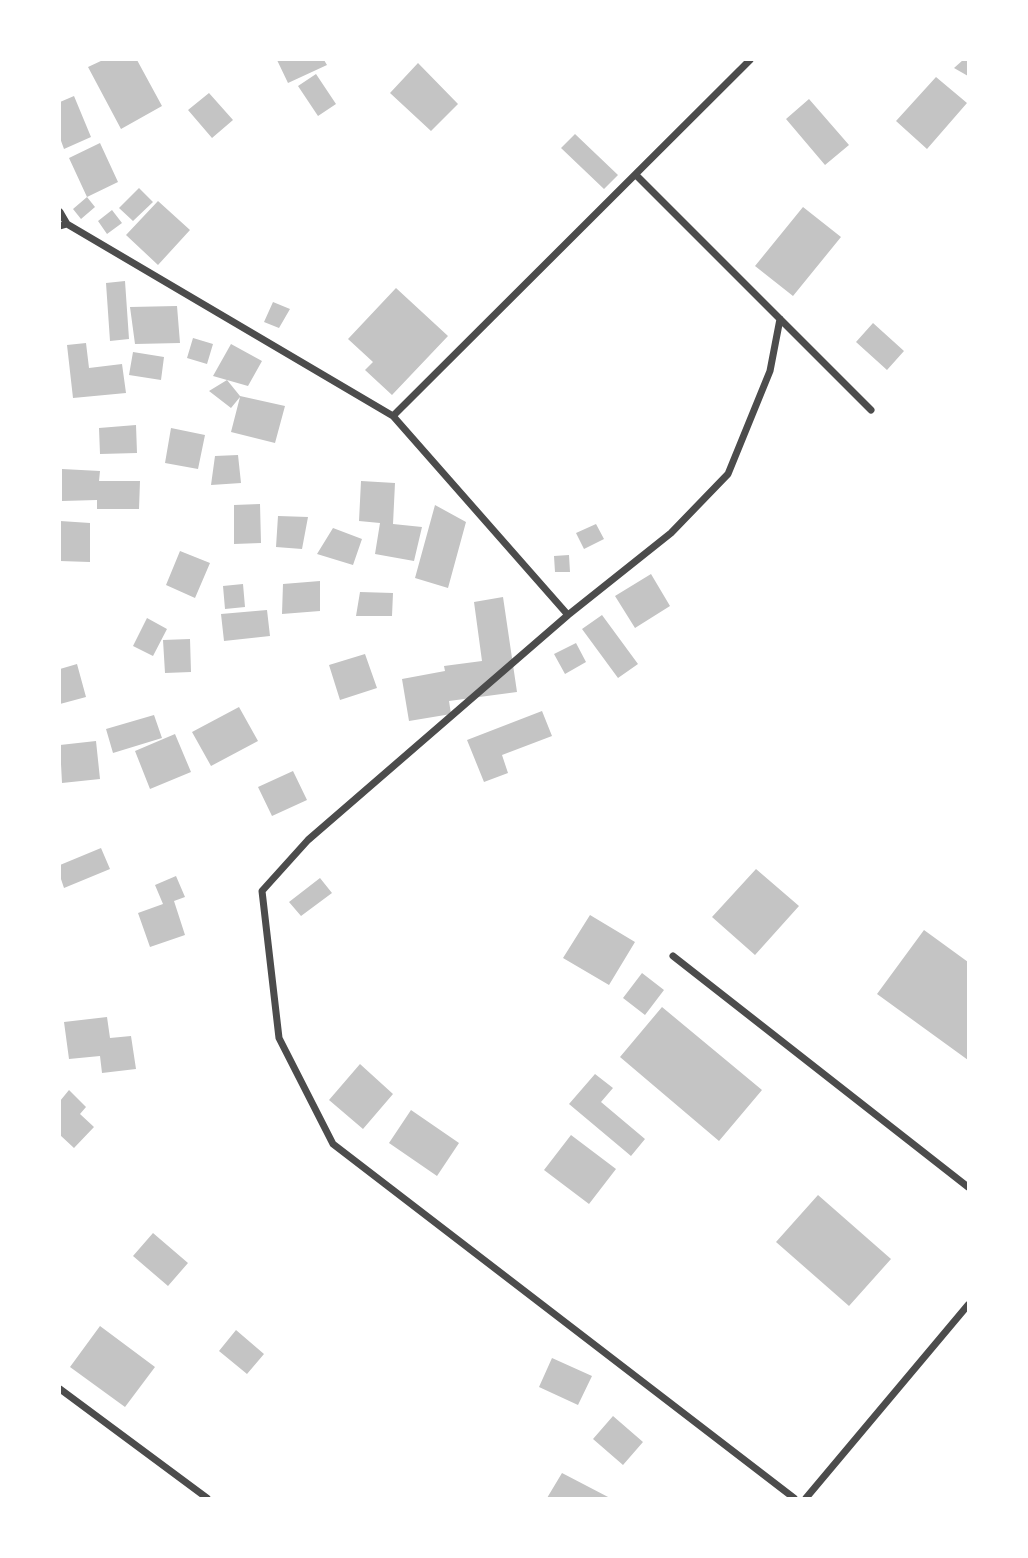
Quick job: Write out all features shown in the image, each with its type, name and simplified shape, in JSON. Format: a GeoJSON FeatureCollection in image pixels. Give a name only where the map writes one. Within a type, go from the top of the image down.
{"type":"FeatureCollection","features":[{"type":"Feature","properties":{"kind":"street"},"geometry":{"type":"LineString","coordinates":[[393,416],[750,60]]}},
{"type":"Feature","properties":{"kind":"street"},"geometry":{"type":"LineString","coordinates":[[636,176],[871,410]]}},
{"type":"Feature","properties":{"kind":"street"},"geometry":{"type":"LineString","coordinates":[[60,212],[63,225],[393,416],[568,615]]}},
{"type":"Feature","properties":{"kind":"street"},"geometry":{"type":"LineString","coordinates":[[780,319],[770,371],[728,474],[671,533],[568,615],[308,840],[262,891],[279,1038],[333,1144],[794,1499]]}},
{"type":"Feature","properties":{"kind":"street"},"geometry":{"type":"LineString","coordinates":[[673,956],[968,1187]]}},
{"type":"Feature","properties":{"kind":"street"},"geometry":{"type":"LineString","coordinates":[[806,1499],[968,1305]]}},
{"type":"Feature","properties":{"kind":"street"},"geometry":{"type":"LineString","coordinates":[[60,1390],[207,1499]]}},
{"type":"Feature","properties":{"kind":"building"},"geometry":{"type":"Polygon","coordinates":[[[103,60],[137,60],[162,106],[121,129],[88,67],[103,60]]]}},
{"type":"Feature","properties":{"kind":"building"},"geometry":{"type":"Polygon","coordinates":[[[277,60],[324,60],[327,65],[288,83],[277,60]]]}},
{"type":"Feature","properties":{"kind":"building"},"geometry":{"type":"Polygon","coordinates":[[[963,60],[968,60],[968,76],[954,68],[963,60]]]}},
{"type":"Feature","properties":{"kind":"building"},"geometry":{"type":"Polygon","coordinates":[[[418,63],[458,104],[431,131],[390,93],[418,63]]]}},
{"type":"Feature","properties":{"kind":"building"},"geometry":{"type":"Polygon","coordinates":[[[316,74],[336,104],[318,116],[298,86],[316,74]]]}},
{"type":"Feature","properties":{"kind":"building"},"geometry":{"type":"Polygon","coordinates":[[[936,77],[967,103],[927,149],[896,121],[936,77]]]}},
{"type":"Feature","properties":{"kind":"building"},"geometry":{"type":"Polygon","coordinates":[[[209,93],[233,120],[212,138],[188,110],[209,93]]]}},
{"type":"Feature","properties":{"kind":"building"},"geometry":{"type":"Polygon","coordinates":[[[74,96],[91,137],[64,149],[60,138],[60,102],[74,96]]]}},
{"type":"Feature","properties":{"kind":"building"},"geometry":{"type":"Polygon","coordinates":[[[809,99],[849,145],[825,165],[786,119],[809,99]]]}},
{"type":"Feature","properties":{"kind":"building"},"geometry":{"type":"Polygon","coordinates":[[[575,134],[618,175],[604,189],[561,148],[575,134]]]}},
{"type":"Feature","properties":{"kind":"building"},"geometry":{"type":"Polygon","coordinates":[[[100,143],[118,182],[87,197],[69,158],[100,143]]]}},
{"type":"Feature","properties":{"kind":"building"},"geometry":{"type":"Polygon","coordinates":[[[139,188],[153,202],[133,221],[119,208],[139,188]]]}},
{"type":"Feature","properties":{"kind":"building"},"geometry":{"type":"Polygon","coordinates":[[[87,197],[95,207],[81,219],[73,209],[87,197]]]}},
{"type":"Feature","properties":{"kind":"building"},"geometry":{"type":"Polygon","coordinates":[[[158,201],[190,230],[158,265],[126,235],[158,201]]]}},
{"type":"Feature","properties":{"kind":"building"},"geometry":{"type":"Polygon","coordinates":[[[803,207],[841,237],[793,296],[755,266],[803,207]]]}},
{"type":"Feature","properties":{"kind":"building"},"geometry":{"type":"Polygon","coordinates":[[[112,210],[122,223],[107,234],[98,221],[112,210]]]}},
{"type":"Feature","properties":{"kind":"building"},"geometry":{"type":"Polygon","coordinates":[[[125,281],[129,339],[110,341],[106,283],[125,281]]]}},
{"type":"Feature","properties":{"kind":"building"},"geometry":{"type":"Polygon","coordinates":[[[396,288],[448,336],[392,395],[365,370],[373,362],[348,339],[396,288]]]}},
{"type":"Feature","properties":{"kind":"building"},"geometry":{"type":"Polygon","coordinates":[[[273,302],[290,309],[279,328],[264,322],[273,302]]]}},
{"type":"Feature","properties":{"kind":"building"},"geometry":{"type":"Polygon","coordinates":[[[177,306],[180,343],[135,344],[130,307],[177,306]]]}},
{"type":"Feature","properties":{"kind":"building"},"geometry":{"type":"Polygon","coordinates":[[[873,323],[904,351],[887,370],[856,342],[873,323]]]}},
{"type":"Feature","properties":{"kind":"building"},"geometry":{"type":"Polygon","coordinates":[[[193,338],[213,344],[207,364],[187,358],[193,338]]]}},
{"type":"Feature","properties":{"kind":"building"},"geometry":{"type":"Polygon","coordinates":[[[86,343],[89,368],[122,364],[126,393],[73,398],[67,345],[86,343]]]}},
{"type":"Feature","properties":{"kind":"building"},"geometry":{"type":"Polygon","coordinates":[[[231,344],[262,361],[248,386],[213,376],[231,344]]]}},
{"type":"Feature","properties":{"kind":"building"},"geometry":{"type":"Polygon","coordinates":[[[133,352],[164,357],[161,380],[129,375],[133,352]]]}},
{"type":"Feature","properties":{"kind":"building"},"geometry":{"type":"Polygon","coordinates":[[[227,380],[240,396],[285,406],[275,443],[231,432],[240,397],[231,408],[209,391],[227,380]]]}},
{"type":"Feature","properties":{"kind":"building"},"geometry":{"type":"Polygon","coordinates":[[[136,425],[137,453],[100,454],[99,428],[136,425]]]}},
{"type":"Feature","properties":{"kind":"building"},"geometry":{"type":"Polygon","coordinates":[[[171,428],[205,435],[198,469],[165,463],[171,428]]]}},
{"type":"Feature","properties":{"kind":"building"},"geometry":{"type":"Polygon","coordinates":[[[238,455],[241,483],[211,485],[215,456],[238,455]]]}},
{"type":"Feature","properties":{"kind":"building"},"geometry":{"type":"Polygon","coordinates":[[[62,469],[100,471],[99,481],[140,481],[139,509],[97,509],[97,500],[62,501],[62,469]]]}},
{"type":"Feature","properties":{"kind":"building"},"geometry":{"type":"Polygon","coordinates":[[[361,481],[395,483],[393,524],[422,527],[414,561],[375,554],[380,523],[359,521],[361,481]]]}},
{"type":"Feature","properties":{"kind":"building"},"geometry":{"type":"Polygon","coordinates":[[[260,504],[261,543],[234,544],[234,505],[260,504]]]}},
{"type":"Feature","properties":{"kind":"building"},"geometry":{"type":"Polygon","coordinates":[[[435,505],[466,522],[448,588],[415,578],[435,505]]]}},
{"type":"Feature","properties":{"kind":"building"},"geometry":{"type":"Polygon","coordinates":[[[278,516],[308,517],[302,549],[276,547],[278,516]]]}},
{"type":"Feature","properties":{"kind":"building"},"geometry":{"type":"Polygon","coordinates":[[[60,521],[90,523],[90,562],[60,561],[60,521]]]}},
{"type":"Feature","properties":{"kind":"building"},"geometry":{"type":"Polygon","coordinates":[[[596,524],[604,539],[584,549],[576,533],[596,524]]]}},
{"type":"Feature","properties":{"kind":"building"},"geometry":{"type":"Polygon","coordinates":[[[333,528],[362,539],[353,565],[317,554],[333,528]]]}},
{"type":"Feature","properties":{"kind":"building"},"geometry":{"type":"Polygon","coordinates":[[[180,551],[210,563],[195,598],[166,585],[180,551]]]}},
{"type":"Feature","properties":{"kind":"building"},"geometry":{"type":"Polygon","coordinates":[[[569,555],[570,572],[555,572],[554,556],[569,555]]]}},
{"type":"Feature","properties":{"kind":"building"},"geometry":{"type":"Polygon","coordinates":[[[651,574],[670,606],[635,628],[615,596],[651,574]]]}},
{"type":"Feature","properties":{"kind":"building"},"geometry":{"type":"Polygon","coordinates":[[[320,581],[320,611],[282,614],[283,584],[320,581]]]}},
{"type":"Feature","properties":{"kind":"building"},"geometry":{"type":"Polygon","coordinates":[[[243,584],[245,607],[225,609],[223,586],[243,584]]]}},
{"type":"Feature","properties":{"kind":"building"},"geometry":{"type":"Polygon","coordinates":[[[360,592],[393,593],[392,616],[356,616],[360,592]]]}},
{"type":"Feature","properties":{"kind":"building"},"geometry":{"type":"Polygon","coordinates":[[[503,597],[517,692],[449,701],[451,714],[409,721],[402,679],[445,671],[444,666],[482,661],[474,602],[503,597]]]}},
{"type":"Feature","properties":{"kind":"building"},"geometry":{"type":"Polygon","coordinates":[[[267,610],[270,636],[224,641],[221,614],[267,610]]]}},
{"type":"Feature","properties":{"kind":"building"},"geometry":{"type":"Polygon","coordinates":[[[602,615],[638,664],[618,678],[582,629],[602,615]]]}},
{"type":"Feature","properties":{"kind":"building"},"geometry":{"type":"Polygon","coordinates":[[[147,618],[167,629],[153,656],[133,646],[147,618]]]}},
{"type":"Feature","properties":{"kind":"building"},"geometry":{"type":"Polygon","coordinates":[[[190,639],[191,672],[165,673],[163,640],[190,639]]]}},
{"type":"Feature","properties":{"kind":"building"},"geometry":{"type":"Polygon","coordinates":[[[576,643],[586,662],[565,674],[554,654],[576,643]]]}},
{"type":"Feature","properties":{"kind":"building"},"geometry":{"type":"Polygon","coordinates":[[[365,654],[377,688],[340,700],[329,665],[365,654]]]}},
{"type":"Feature","properties":{"kind":"building"},"geometry":{"type":"Polygon","coordinates":[[[77,664],[86,697],[60,704],[60,669],[77,664]]]}},
{"type":"Feature","properties":{"kind":"building"},"geometry":{"type":"Polygon","coordinates":[[[239,707],[258,741],[211,766],[192,732],[239,707]]]}},
{"type":"Feature","properties":{"kind":"building"},"geometry":{"type":"Polygon","coordinates":[[[542,711],[552,736],[502,755],[508,773],[484,782],[467,740],[542,711]]]}},
{"type":"Feature","properties":{"kind":"building"},"geometry":{"type":"Polygon","coordinates":[[[154,715],[162,738],[113,753],[106,729],[154,715]]]}},
{"type":"Feature","properties":{"kind":"building"},"geometry":{"type":"Polygon","coordinates":[[[175,734],[191,772],[150,789],[135,751],[175,734]]]}},
{"type":"Feature","properties":{"kind":"building"},"geometry":{"type":"Polygon","coordinates":[[[96,741],[100,779],[62,783],[60,745],[96,741]]]}},
{"type":"Feature","properties":{"kind":"building"},"geometry":{"type":"Polygon","coordinates":[[[293,771],[307,800],[272,816],[258,787],[293,771]]]}},
{"type":"Feature","properties":{"kind":"building"},"geometry":{"type":"Polygon","coordinates":[[[101,848],[110,869],[64,888],[60,865],[101,848]]]}},
{"type":"Feature","properties":{"kind":"building"},"geometry":{"type":"Polygon","coordinates":[[[756,869],[799,906],[755,955],[712,917],[756,869]]]}},
{"type":"Feature","properties":{"kind":"building"},"geometry":{"type":"Polygon","coordinates":[[[176,876],[185,897],[174,901],[185,935],[150,947],[138,913],[163,904],[155,885],[176,876]]]}},
{"type":"Feature","properties":{"kind":"building"},"geometry":{"type":"Polygon","coordinates":[[[320,878],[332,893],[301,916],[289,902],[320,878]]]}},
{"type":"Feature","properties":{"kind":"building"},"geometry":{"type":"Polygon","coordinates":[[[590,915],[635,942],[609,985],[563,958],[590,915]]]}},
{"type":"Feature","properties":{"kind":"building"},"geometry":{"type":"Polygon","coordinates":[[[924,930],[968,962],[968,1060],[877,994],[924,930]]]}},
{"type":"Feature","properties":{"kind":"building"},"geometry":{"type":"Polygon","coordinates":[[[642,973],[664,990],[645,1015],[623,998],[642,973]]]}},
{"type":"Feature","properties":{"kind":"building"},"geometry":{"type":"Polygon","coordinates":[[[662,1007],[762,1090],[719,1141],[620,1057],[662,1007]]]}},
{"type":"Feature","properties":{"kind":"building"},"geometry":{"type":"Polygon","coordinates":[[[107,1017],[110,1038],[131,1036],[136,1069],[102,1073],[100,1056],[69,1059],[64,1022],[107,1017]]]}},
{"type":"Feature","properties":{"kind":"building"},"geometry":{"type":"Polygon","coordinates":[[[360,1064],[393,1094],[363,1129],[329,1100],[360,1064]]]}},
{"type":"Feature","properties":{"kind":"building"},"geometry":{"type":"Polygon","coordinates":[[[595,1074],[613,1088],[601,1102],[645,1139],[631,1156],[569,1104],[595,1074]]]}},
{"type":"Feature","properties":{"kind":"building"},"geometry":{"type":"Polygon","coordinates":[[[69,1090],[86,1107],[80,1114],[94,1127],[74,1148],[60,1135],[60,1101],[69,1090]]]}},
{"type":"Feature","properties":{"kind":"building"},"geometry":{"type":"Polygon","coordinates":[[[411,1110],[459,1143],[437,1176],[389,1143],[411,1110]]]}},
{"type":"Feature","properties":{"kind":"building"},"geometry":{"type":"Polygon","coordinates":[[[571,1135],[616,1169],[589,1204],[544,1170],[571,1135]]]}},
{"type":"Feature","properties":{"kind":"building"},"geometry":{"type":"Polygon","coordinates":[[[818,1195],[891,1259],[849,1306],[776,1242],[818,1195]]]}},
{"type":"Feature","properties":{"kind":"building"},"geometry":{"type":"Polygon","coordinates":[[[153,1233],[188,1263],[168,1286],[133,1256],[153,1233]]]}},
{"type":"Feature","properties":{"kind":"building"},"geometry":{"type":"Polygon","coordinates":[[[100,1326],[155,1367],[125,1407],[70,1367],[100,1326]]]}},
{"type":"Feature","properties":{"kind":"building"},"geometry":{"type":"Polygon","coordinates":[[[236,1330],[264,1354],[247,1374],[219,1351],[236,1330]]]}},
{"type":"Feature","properties":{"kind":"building"},"geometry":{"type":"Polygon","coordinates":[[[552,1358],[592,1376],[578,1405],[539,1387],[552,1358]]]}},
{"type":"Feature","properties":{"kind":"building"},"geometry":{"type":"Polygon","coordinates":[[[613,1416],[643,1442],[623,1465],[593,1439],[613,1416]]]}},
{"type":"Feature","properties":{"kind":"building"},"geometry":{"type":"Polygon","coordinates":[[[562,1473],[610,1498],[547,1498],[562,1473]]]}}]}
